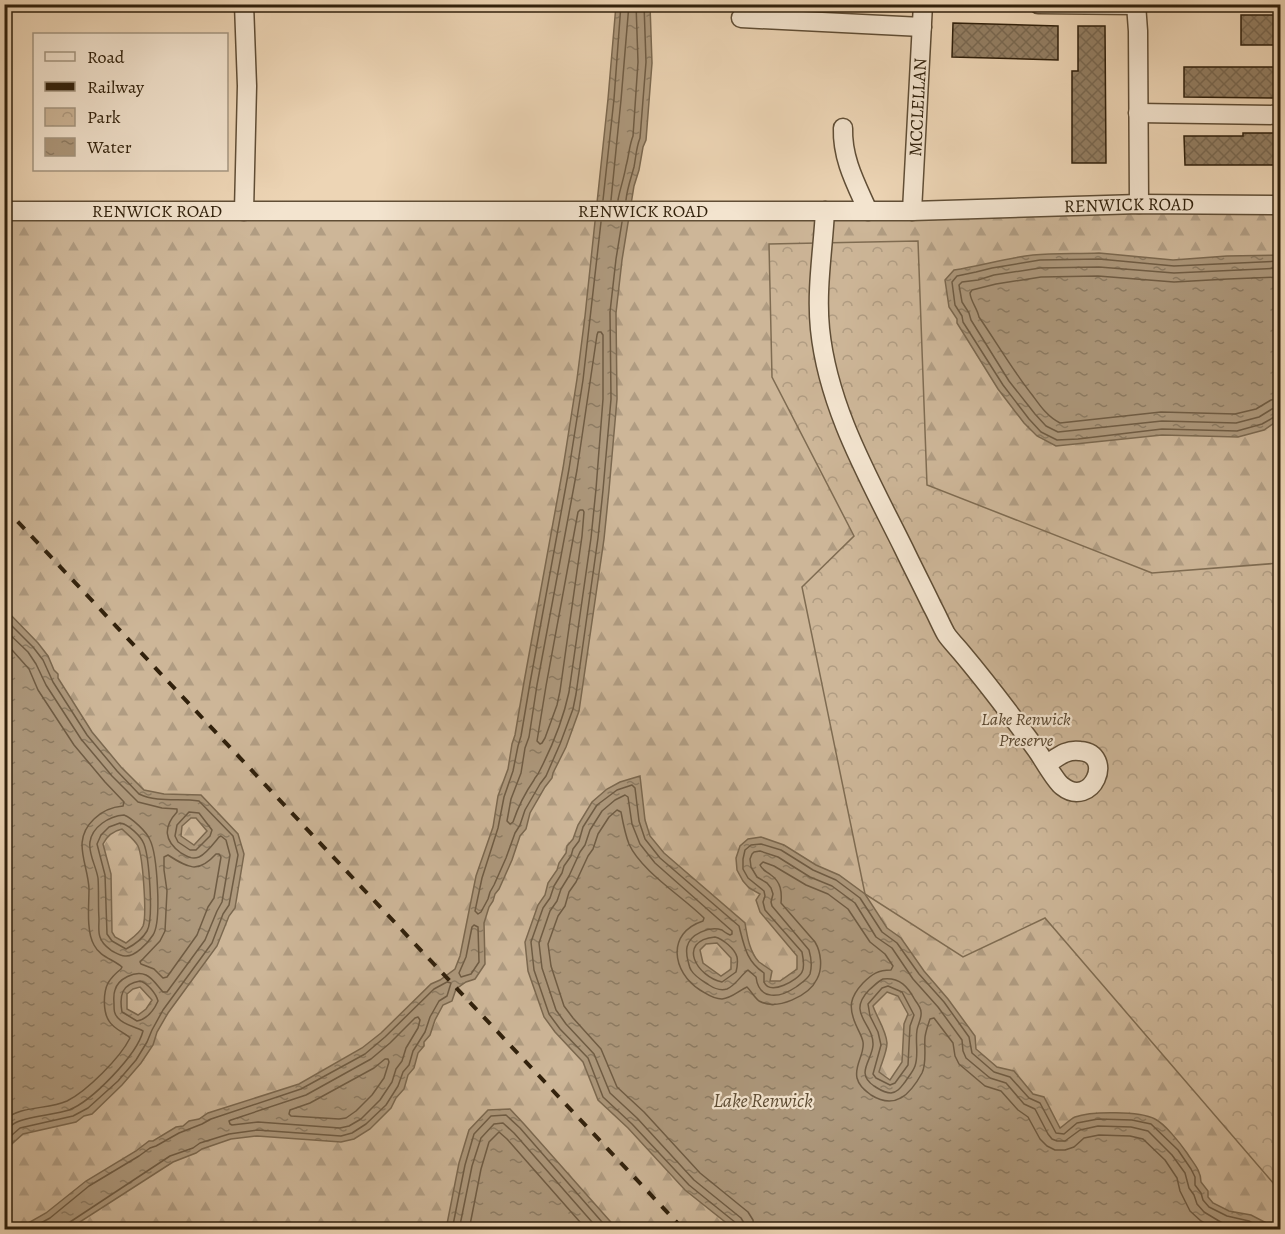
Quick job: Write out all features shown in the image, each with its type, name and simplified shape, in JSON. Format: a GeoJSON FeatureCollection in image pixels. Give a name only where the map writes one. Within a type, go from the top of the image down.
{"type":"FeatureCollection","features":[{"type":"Feature","properties":{"kind":"street"},"geometry":{"type":"LineString","coordinates":[[244,4],[247,86],[244,211]]}},
{"type":"Feature","properties":{"kind":"street","name":"MCCLELLAN"},"geometry":{"type":"LineString","coordinates":[[912,210],[923,4]]}},
{"type":"Feature","properties":{"kind":"street"},"geometry":{"type":"LineString","coordinates":[[1038,4],[1136,5],[1139,204]]}},
{"type":"Feature","properties":{"kind":"street"},"geometry":{"type":"LineString","coordinates":[[741,18],[922,27]]}},
{"type":"Feature","properties":{"kind":"street"},"geometry":{"type":"LineString","coordinates":[[1138,113],[1281,115]]}},
{"type":"Feature","properties":{"kind":"street"},"geometry":{"type":"LineString","coordinates":[[843,128],[846,158],[868,211]]}},
{"type":"Feature","properties":{"kind":"street","name":"RENWICK ROAD"},"geometry":{"type":"LineString","coordinates":[[4,211],[868,211],[1139,204],[1281,205]]}},
{"type":"Feature","properties":{"kind":"street"},"geometry":{"type":"LineString","coordinates":[[825,211],[819,286],[820,327],[834,395],[853,445],[947,635],[995,692],[1047,764]]}},
{"type":"Feature","properties":{"kind":"green space"},"geometry":{"type":"Polygon","coordinates":[[[5,211],[1280,211],[1280,1229],[5,1230],[5,211]]]}},
{"type":"Feature","properties":{"kind":"green space","name":"Lake Renwick Preserve"},"geometry":{"type":"Polygon","coordinates":[[[918,241],[927,485],[1152,573],[1280,563],[1280,1191],[1045,918],[963,957],[865,894],[802,587],[854,536],[772,377],[769,244],[918,241]]]}},
{"type":"Feature","properties":{"kind":"water"},"geometry":{"type":"Polygon","coordinates":[[[616,5],[650,5],[652,63],[646,140],[634,186],[616,313],[617,399],[604,539],[579,711],[552,778],[530,813],[526,829],[520,836],[512,860],[489,907],[484,923],[485,964],[475,979],[456,989],[452,1001],[443,1005],[430,1035],[418,1053],[404,1089],[391,1108],[370,1129],[354,1139],[341,1142],[257,1136],[231,1139],[173,1162],[69,1229],[16,1230],[46,1213],[86,1181],[149,1141],[208,1113],[299,1084],[362,1048],[381,1033],[431,984],[455,969],[460,956],[476,876],[493,827],[498,796],[508,769],[563,468],[585,316],[616,5]]]}},
{"type":"Feature","properties":{"kind":"water"},"geometry":{"type":"Polygon","coordinates":[[[1099,253],[1173,260],[1280,255],[1280,419],[1264,430],[1238,437],[1162,435],[1056,446],[1037,436],[998,389],[957,323],[949,307],[945,280],[954,270],[1013,258],[1041,254],[1099,253]]]}},
{"type":"Feature","properties":{"kind":"water"},"geometry":{"type":"Polygon","coordinates":[[[5,609],[48,656],[58,678],[92,732],[121,767],[144,790],[164,794],[201,795],[238,834],[244,854],[235,908],[229,916],[217,946],[168,1013],[157,1032],[153,1045],[141,1063],[92,1114],[76,1122],[23,1134],[5,1150],[5,609]],[[191,818],[182,826],[181,836],[194,845],[207,831],[196,818],[191,818]],[[122,829],[111,834],[103,844],[111,874],[112,932],[115,937],[126,943],[143,926],[144,886],[138,846],[122,829]],[[140,987],[127,994],[127,1009],[138,1015],[152,1000],[140,987]]]}},
{"type":"Feature","properties":{"kind":"water","name":"Lake Renwick"},"geometry":{"type":"Polygon","coordinates":[[[640,776],[645,820],[650,836],[664,853],[745,923],[753,954],[759,962],[772,971],[770,981],[780,981],[797,969],[797,956],[760,912],[756,900],[760,894],[749,888],[737,870],[736,858],[740,846],[748,839],[761,837],[784,845],[816,865],[839,875],[865,894],[887,928],[901,938],[975,1036],[976,1049],[997,1067],[1014,1071],[1033,1094],[1044,1097],[1060,1128],[1075,1117],[1092,1114],[1127,1113],[1155,1119],[1168,1129],[1187,1153],[1198,1170],[1201,1182],[1213,1203],[1229,1211],[1251,1215],[1278,1229],[734,1229],[685,1190],[628,1128],[598,1100],[583,1062],[544,1017],[528,971],[525,942],[548,883],[592,802],[607,789],[640,776]],[[717,943],[706,944],[700,950],[703,963],[721,976],[731,969],[731,958],[717,943]],[[887,992],[873,1006],[887,1043],[879,1072],[890,1080],[902,1062],[904,1024],[908,1014],[898,996],[887,992]]]}},
{"type":"Feature","properties":{"kind":"water"},"geometry":{"type":"Polygon","coordinates":[[[510,1109],[617,1229],[446,1229],[459,1163],[469,1130],[488,1110],[510,1109]]]}},
{"type":"Feature","properties":{"kind":"building"},"geometry":{"type":"Polygon","coordinates":[[[1241,15],[1281,15],[1281,45],[1241,45],[1241,15]]]}},
{"type":"Feature","properties":{"kind":"building"},"geometry":{"type":"Polygon","coordinates":[[[953,23],[1058,26],[1058,60],[952,57],[953,23]]]}},
{"type":"Feature","properties":{"kind":"building"},"geometry":{"type":"Polygon","coordinates":[[[1078,26],[1105,26],[1106,163],[1072,163],[1072,71],[1078,71],[1078,26]]]}},
{"type":"Feature","properties":{"kind":"building"},"geometry":{"type":"Polygon","coordinates":[[[1184,67],[1281,67],[1281,98],[1184,97],[1184,67]]]}},
{"type":"Feature","properties":{"kind":"building"},"geometry":{"type":"Polygon","coordinates":[[[1243,133],[1281,133],[1281,165],[1185,165],[1184,136],[1243,136],[1243,133]]]}},
{"type":"Feature","properties":{"kind":"railway"},"geometry":{"type":"LineString","coordinates":[[4,507],[684,1230]]}}]}
